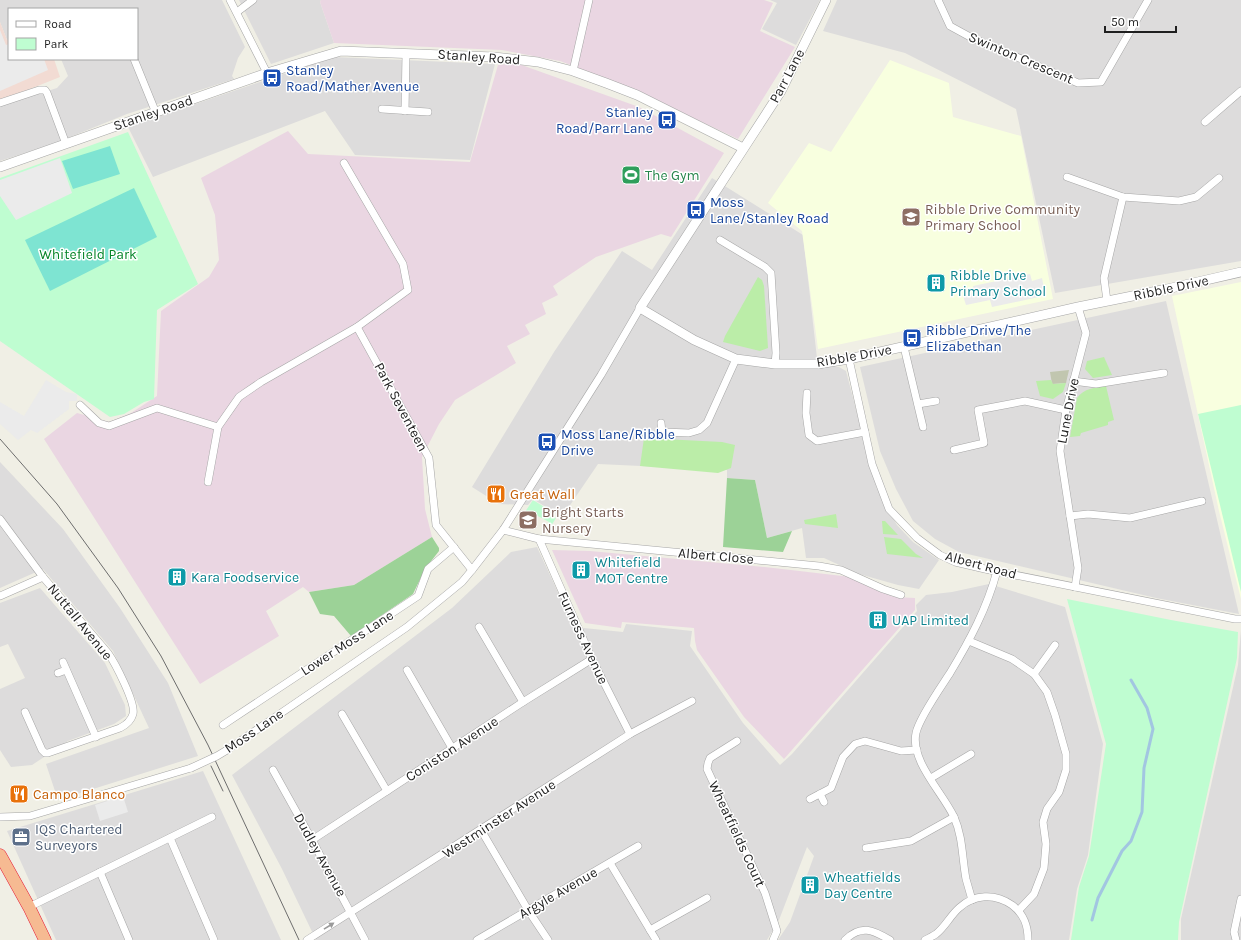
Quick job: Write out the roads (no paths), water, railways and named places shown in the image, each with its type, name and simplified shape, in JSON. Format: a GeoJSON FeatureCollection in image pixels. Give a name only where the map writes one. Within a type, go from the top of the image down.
{"type":"FeatureCollection","features":[{"type":"Feature","properties":{"kind":"highway"},"geometry":{"type":"LineString","coordinates":[[0,855],[29,907],[45,940]]}},
{"type":"Feature","properties":{"kind":"street"},"geometry":{"type":"LineString","coordinates":[[230,0],[268,73]]}},
{"type":"Feature","properties":{"kind":"street"},"geometry":{"type":"LineString","coordinates":[[237,12],[253,0]]}},
{"type":"Feature","properties":{"kind":"street"},"geometry":{"type":"LineString","coordinates":[[573,71],[589,0]]}},
{"type":"Feature","properties":{"kind":"street","name":"Parr Lane"},"geometry":{"type":"LineString","coordinates":[[640,308],[781,91],[826,0]]}},
{"type":"Feature","properties":{"kind":"street","name":"Swinton Crescent"},"geometry":{"type":"LineString","coordinates":[[938,0],[950,26],[972,38],[1078,83],[1101,82],[1148,0]]}},
{"type":"Feature","properties":{"kind":"street","name":"Stanley Road"},"geometry":{"type":"LineString","coordinates":[[0,167],[268,73],[341,51],[506,57],[538,62],[573,71],[643,98],[743,148]]}},
{"type":"Feature","properties":{"kind":"street"},"geometry":{"type":"LineString","coordinates":[[405,111],[406,54]]}},
{"type":"Feature","properties":{"kind":"street"},"geometry":{"type":"LineString","coordinates":[[134,60],[156,113]]}},
{"type":"Feature","properties":{"kind":"street"},"geometry":{"type":"LineString","coordinates":[[0,103],[39,90],[45,90],[66,144]]}},
{"type":"Feature","properties":{"kind":"street"},"geometry":{"type":"LineString","coordinates":[[1204,122],[1241,91]]}},
{"type":"Feature","properties":{"kind":"street"},"geometry":{"type":"LineString","coordinates":[[382,109],[428,112]]}},
{"type":"Feature","properties":{"kind":"street"},"geometry":{"type":"LineString","coordinates":[[208,482],[218,427],[239,397],[261,382],[357,327],[408,290],[403,264],[344,164]]}},
{"type":"Feature","properties":{"kind":"street"},"geometry":{"type":"LineString","coordinates":[[1067,177],[1122,197],[1179,201],[1196,197],[1219,178]]}},
{"type":"Feature","properties":{"kind":"street"},"geometry":{"type":"LineString","coordinates":[[1107,301],[1104,278],[1122,197]]}},
{"type":"Feature","properties":{"kind":"street"},"geometry":{"type":"LineString","coordinates":[[720,240],[771,273],[776,353],[775,364]]}},
{"type":"Feature","properties":{"kind":"street","name":"Ribble Drive"},"geometry":{"type":"LineString","coordinates":[[640,308],[694,340],[736,359],[775,364],[818,364],[904,347],[1078,307],[1241,272]]}},
{"type":"Feature","properties":{"kind":"street","name":"Lune Drive"},"geometry":{"type":"LineString","coordinates":[[1076,587],[1078,568],[1060,451],[1066,410],[1086,332],[1078,307]]}},
{"type":"Feature","properties":{"kind":"street"},"geometry":{"type":"LineString","coordinates":[[472,570],[504,530],[640,308]]}},
{"type":"Feature","properties":{"kind":"street","name":"Park Seventeen"},"geometry":{"type":"LineString","coordinates":[[357,327],[429,458],[436,525],[472,570]]}},
{"type":"Feature","properties":{"kind":"street"},"geometry":{"type":"LineString","coordinates":[[904,347],[923,427]]}},
{"type":"Feature","properties":{"kind":"street"},"geometry":{"type":"LineString","coordinates":[[661,423],[662,432],[689,433],[699,430],[707,423],[736,359]]}},
{"type":"Feature","properties":{"kind":"street","name":"Albert Road"},"geometry":{"type":"LineString","coordinates":[[848,359],[872,464],[889,509],[917,538],[940,555],[955,562],[997,571],[1199,613],[1241,619]]}},
{"type":"Feature","properties":{"kind":"street"},"geometry":{"type":"LineString","coordinates":[[1073,381],[1096,384],[1164,373]]}},
{"type":"Feature","properties":{"kind":"street"},"geometry":{"type":"LineString","coordinates":[[807,393],[806,413],[809,435],[817,441],[865,432]]}},
{"type":"Feature","properties":{"kind":"street"},"geometry":{"type":"LineString","coordinates":[[918,404],[936,401]]}},
{"type":"Feature","properties":{"kind":"street"},"geometry":{"type":"LineString","coordinates":[[954,450],[984,443],[978,410],[1025,401],[1066,410]]}},
{"type":"Feature","properties":{"kind":"street"},"geometry":{"type":"LineString","coordinates":[[80,405],[99,423],[110,426],[157,408],[218,427]]}},
{"type":"Feature","properties":{"kind":"street"},"geometry":{"type":"LineString","coordinates":[[1070,516],[1088,514],[1130,518],[1202,501]]}},
{"type":"Feature","properties":{"kind":"street","name":"Nuttall Avenue"},"geometry":{"type":"LineString","coordinates":[[0,519],[43,577],[108,653],[113,660],[133,705],[132,717],[126,725],[48,753],[45,753],[42,750],[25,712]]}},
{"type":"Feature","properties":{"kind":"street","name":"Albert Close"},"geometry":{"type":"LineString","coordinates":[[504,530],[539,539],[819,566],[841,570],[883,590],[901,594]]}},
{"type":"Feature","properties":{"kind":"street","name":"Furness Avenue"},"geometry":{"type":"LineString","coordinates":[[539,539],[592,659],[630,734]]}},
{"type":"Feature","properties":{"kind":"street","name":"Lower Moss Lane"},"geometry":{"type":"LineString","coordinates":[[223,725],[418,596],[428,569],[454,547]]}},
{"type":"Feature","properties":{"kind":"street","name":"Moss Lane"},"geometry":{"type":"LineString","coordinates":[[0,817],[30,816],[191,768],[217,756],[407,627],[462,582],[472,570]]}},
{"type":"Feature","properties":{"kind":"street"},"geometry":{"type":"LineString","coordinates":[[972,900],[966,878],[961,839],[954,817],[920,761],[917,750],[916,733],[922,719],[969,641],[984,609],[997,571]]}},
{"type":"Feature","properties":{"kind":"street"},"geometry":{"type":"LineString","coordinates":[[0,596],[43,577]]}},
{"type":"Feature","properties":{"kind":"street"},"geometry":{"type":"LineString","coordinates":[[479,627],[523,702]]}},
{"type":"Feature","properties":{"kind":"street"},"geometry":{"type":"LineString","coordinates":[[969,641],[1012,659],[1034,674],[1047,692],[1066,754],[1066,770],[1059,792],[1047,809],[1043,822],[1046,844],[1044,868],[1034,894],[1019,910]]}},
{"type":"Feature","properties":{"kind":"street"},"geometry":{"type":"LineString","coordinates":[[1034,674],[1055,645]]}},
{"type":"Feature","properties":{"kind":"street"},"geometry":{"type":"LineString","coordinates":[[1041,651],[1048,655]]}},
{"type":"Feature","properties":{"kind":"street","name":"Coniston Avenue"},"geometry":{"type":"LineString","coordinates":[[312,840],[523,702],[592,659]]}},
{"type":"Feature","properties":{"kind":"street"},"geometry":{"type":"LineString","coordinates":[[63,662],[96,737]]}},
{"type":"Feature","properties":{"kind":"street"},"geometry":{"type":"LineString","coordinates":[[58,673],[66,670]]}},
{"type":"Feature","properties":{"kind":"street"},"geometry":{"type":"LineString","coordinates":[[407,670],[452,748]]}},
{"type":"Feature","properties":{"kind":"street","name":"Westminster Avenue"},"geometry":{"type":"LineString","coordinates":[[308,940],[630,734],[692,701]]}},
{"type":"Feature","properties":{"kind":"street"},"geometry":{"type":"LineString","coordinates":[[342,714],[387,791]]}},
{"type":"Feature","properties":{"kind":"street","name":"Wheatfields Court"},"geometry":{"type":"LineString","coordinates":[[737,741],[710,758],[707,769],[765,893],[777,931],[773,940]]}},
{"type":"Feature","properties":{"kind":"street"},"geometry":{"type":"LineString","coordinates":[[810,799],[831,788],[844,757],[855,744],[865,741],[901,751],[917,750]]}},
{"type":"Feature","properties":{"kind":"street"},"geometry":{"type":"LineString","coordinates":[[930,778],[971,754]]}},
{"type":"Feature","properties":{"kind":"street","name":"Dudley Avenue"},"geometry":{"type":"LineString","coordinates":[[273,770],[352,913],[365,940]]}},
{"type":"Feature","properties":{"kind":"street"},"geometry":{"type":"LineString","coordinates":[[820,794],[824,802]]}},
{"type":"Feature","properties":{"kind":"street"},"geometry":{"type":"LineString","coordinates":[[29,907],[212,817]]}},
{"type":"Feature","properties":{"kind":"street"},"geometry":{"type":"LineString","coordinates":[[866,848],[911,841],[954,817]]}},
{"type":"Feature","properties":{"kind":"street"},"geometry":{"type":"LineString","coordinates":[[481,830],[528,910],[548,940]]}},
{"type":"Feature","properties":{"kind":"street"},"geometry":{"type":"LineString","coordinates":[[170,838],[214,940]]}},
{"type":"Feature","properties":{"kind":"street","name":"Argyle Avenue"},"geometry":{"type":"LineString","coordinates":[[477,940],[638,846]]}},
{"type":"Feature","properties":{"kind":"street"},"geometry":{"type":"LineString","coordinates":[[610,863],[656,940]]}},
{"type":"Feature","properties":{"kind":"street"},"geometry":{"type":"LineString","coordinates":[[100,872],[129,940]]}},
{"type":"Feature","properties":{"kind":"street"},"geometry":{"type":"LineString","coordinates":[[925,940],[936,934],[959,908],[972,900],[989,896],[1005,900],[1019,910],[1026,921],[1028,940]]}},
{"type":"Feature","properties":{"kind":"street"},"geometry":{"type":"LineString","coordinates":[[650,930],[707,898]]}},
{"type":"Feature","properties":{"kind":"street"},"geometry":{"type":"LineString","coordinates":[[1236,940],[1234,932],[1241,899]]}},
{"type":"Feature","properties":{"kind":"street"},"geometry":{"type":"LineString","coordinates":[[845,940],[850,935],[862,930],[876,932],[890,940]]}},
{"type":"Feature","properties":{"kind":"waterway"},"geometry":{"type":"LineString","coordinates":[[1092,920],[1098,898],[1122,851],[1131,841],[1142,812],[1144,768],[1153,729],[1147,708],[1131,680]]}},
{"type":"Feature","properties":{"kind":"tram line"},"geometry":{"type":"LineString","coordinates":[[0,439],[57,504],[118,588],[161,656],[208,745],[299,940]]}},
{"type":"Feature","properties":{"kind":"tram line"},"geometry":{"type":"LineString","coordinates":[[211,766],[223,791]]}},
{"type":"Feature","properties":{"kind":"place","name":"Stanley Road/Mather Avenue"},"geometry":{"type":"Point","coordinates":[272,78]}},
{"type":"Feature","properties":{"kind":"place","name":"Stanley Road/Parr Lane"},"geometry":{"type":"Point","coordinates":[667,120]}},
{"type":"Feature","properties":{"kind":"place","name":"The Gym"},"geometry":{"type":"Point","coordinates":[631,175]}},
{"type":"Feature","properties":{"kind":"place","name":"Moss Lane/Stanley Road"},"geometry":{"type":"Point","coordinates":[696,210]}},
{"type":"Feature","properties":{"kind":"place","name":"Ribble Drive Community Primary School"},"geometry":{"type":"Point","coordinates":[911,217]}},
{"type":"Feature","properties":{"kind":"place","name":"Ribble Drive Primary School"},"geometry":{"type":"Point","coordinates":[936,283]}},
{"type":"Feature","properties":{"kind":"place","name":"Ribble Drive/The Elizabethan"},"geometry":{"type":"Point","coordinates":[912,338]}},
{"type":"Feature","properties":{"kind":"place","name":"Moss Lane/Ribble Drive"},"geometry":{"type":"Point","coordinates":[547,442]}},
{"type":"Feature","properties":{"kind":"place","name":"Great Wall"},"geometry":{"type":"Point","coordinates":[496,494]}},
{"type":"Feature","properties":{"kind":"place","name":"Bright Starts Nursery"},"geometry":{"type":"Point","coordinates":[528,520]}},
{"type":"Feature","properties":{"kind":"place","name":"Whitefield MOT Centre"},"geometry":{"type":"Point","coordinates":[581,570]}},
{"type":"Feature","properties":{"kind":"place","name":"Kara Foodservice"},"geometry":{"type":"Point","coordinates":[177,577]}},
{"type":"Feature","properties":{"kind":"place","name":"UAP Limited"},"geometry":{"type":"Point","coordinates":[878,620]}},
{"type":"Feature","properties":{"kind":"place","name":"Campo Blanco"},"geometry":{"type":"Point","coordinates":[19,794]}},
{"type":"Feature","properties":{"kind":"place","name":"IQS Chartered Surveyors"},"geometry":{"type":"Point","coordinates":[21,837]}},
{"type":"Feature","properties":{"kind":"place","name":"Wheatfields Day Centre"},"geometry":{"type":"Point","coordinates":[810,885]}},
{"type":"Feature","properties":{"kind":"park label","name":"Whitefield Park"},"geometry":{"type":"Point","coordinates":[88,254]}}]}
